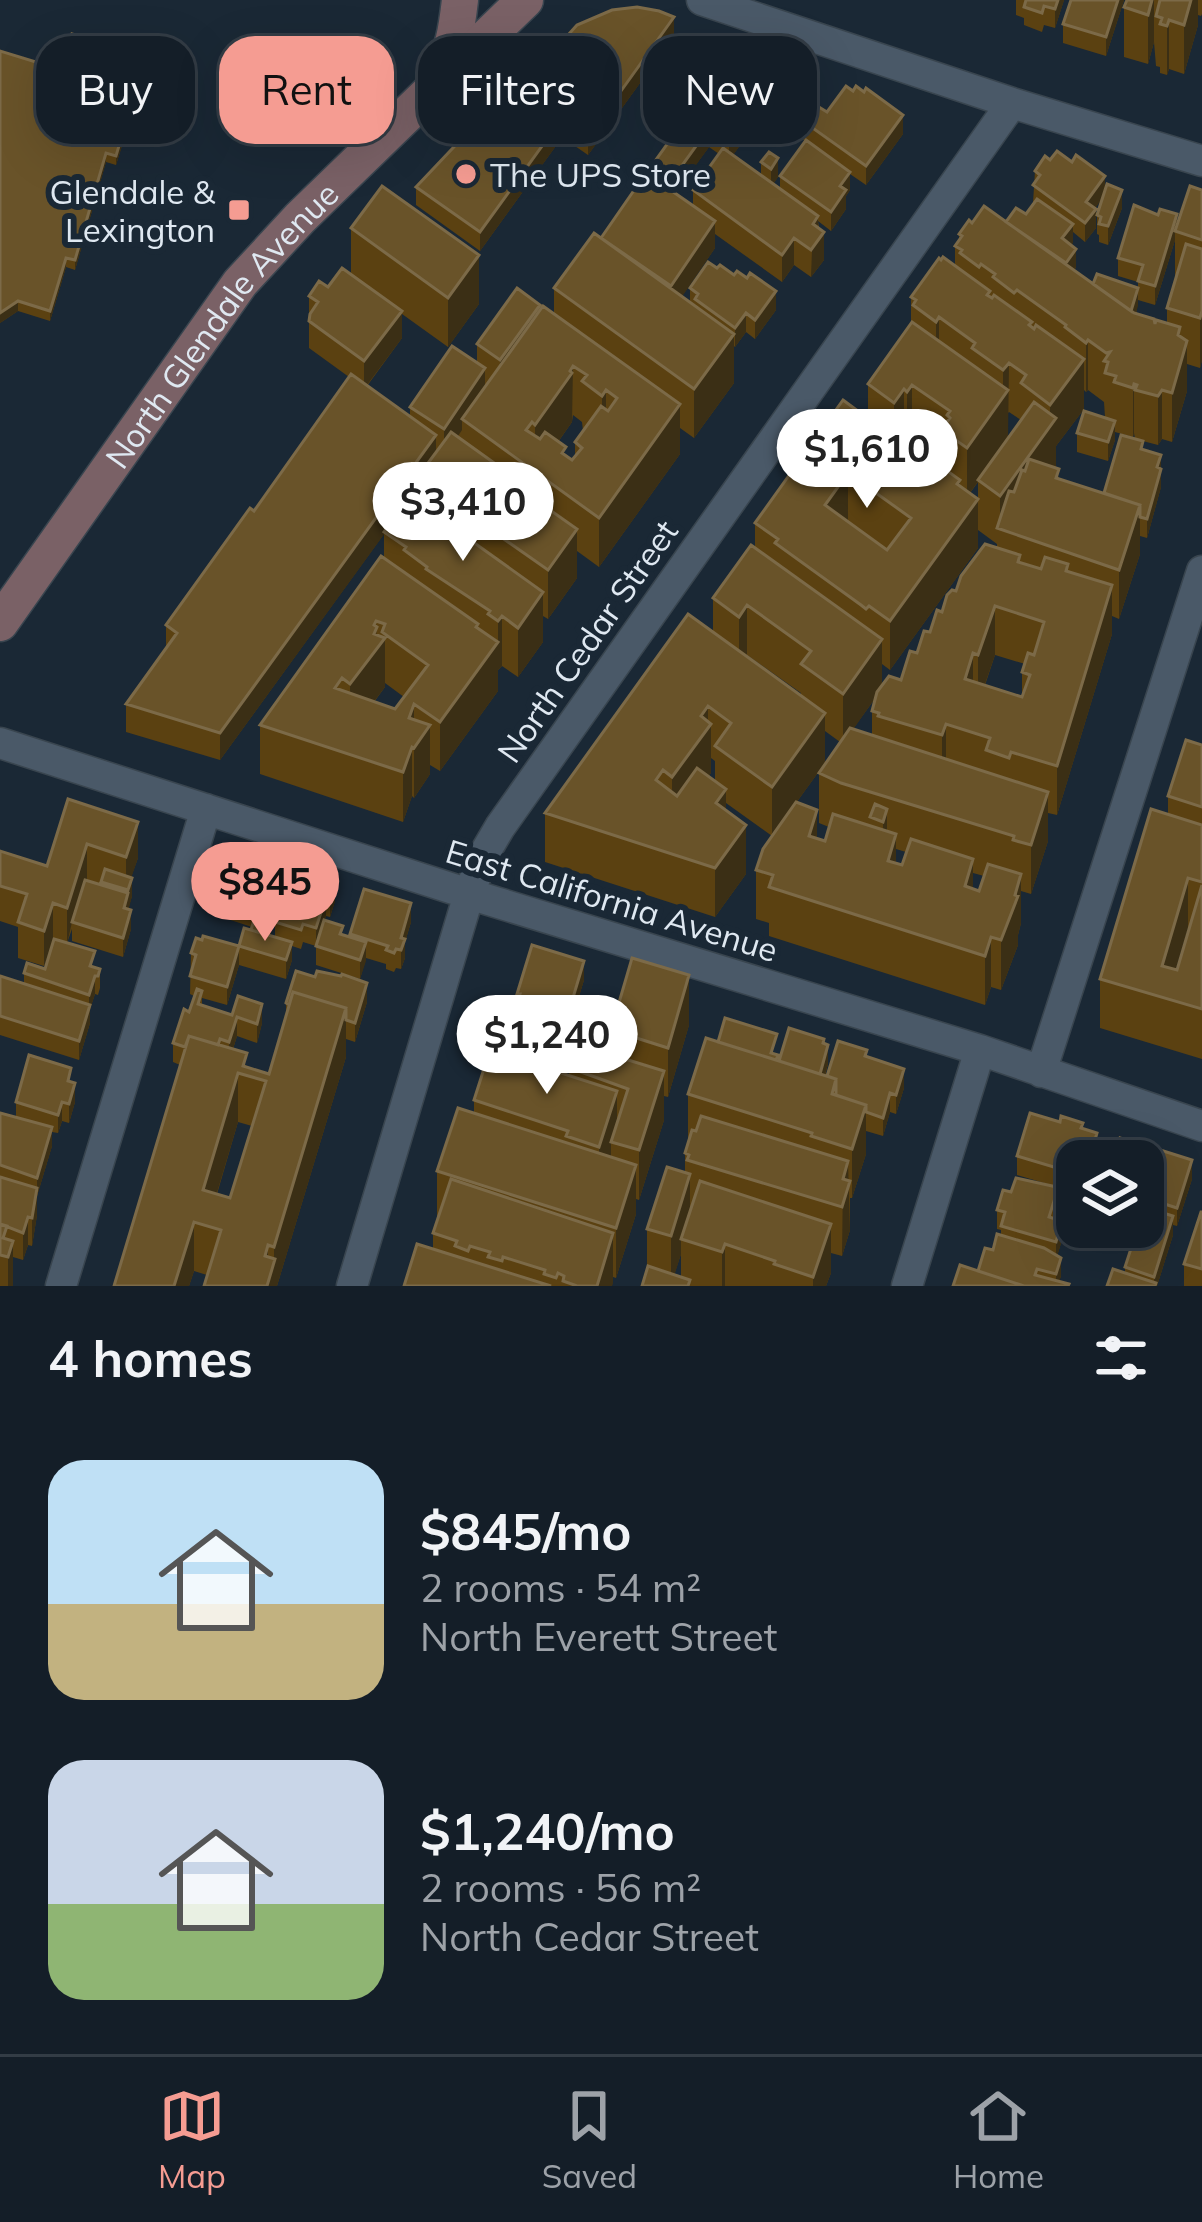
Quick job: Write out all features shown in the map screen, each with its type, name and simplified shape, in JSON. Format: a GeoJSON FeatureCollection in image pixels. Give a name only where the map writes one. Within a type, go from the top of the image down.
{"type":"FeatureCollection","features":[{"type":"Feature","properties":{"kind":"main road"},"geometry":{"type":"LineString","coordinates":[[412,109],[445,66],[460,0]]}},
{"type":"Feature","properties":{"kind":"main road","name":"North Glendale Avenue"},"geometry":{"type":"LineString","coordinates":[[0,623],[240,283],[300,218],[525,0]]}},
{"type":"Feature","properties":{"kind":"street"},"geometry":{"type":"LineString","coordinates":[[702,0],[1202,161]]}},
{"type":"Feature","properties":{"kind":"street","name":"North Cedar Street"},"geometry":{"type":"LineString","coordinates":[[352,1286],[483,856],[1012,103]]}},
{"type":"Feature","properties":{"kind":"street"},"geometry":{"type":"LineString","coordinates":[[1041,1072],[1202,571]]}},
{"type":"Feature","properties":{"kind":"street","name":"East California Avenue"},"geometry":{"type":"LineString","coordinates":[[0,743],[980,1051],[1202,1126]]}},
{"type":"Feature","properties":{"kind":"street"},"geometry":{"type":"LineString","coordinates":[[61,1286],[206,808]]}},
{"type":"Feature","properties":{"kind":"street"},"geometry":{"type":"LineString","coordinates":[[907,1286],[980,1051]]}},
{"type":"Feature","properties":{"kind":"building"},"geometry":{"type":"Polygon","coordinates":[[[1026,0],[1058,0],[1055,9],[1044,6],[1042,13],[1024,7],[1026,0]]]}},
{"type":"Feature","properties":{"kind":"building"},"geometry":{"type":"Polygon","coordinates":[[[1071,0],[1118,0],[1106,37],[1063,24],[1071,0]]]}},
{"type":"Feature","properties":{"kind":"building"},"geometry":{"type":"Polygon","coordinates":[[[1127,0],[1152,0],[1148,15],[1124,7],[1127,0]]]}},
{"type":"Feature","properties":{"kind":"building"},"geometry":{"type":"Polygon","coordinates":[[[1160,0],[1191,0],[1184,25],[1169,20],[1167,26],[1160,24],[1162,18],[1156,16],[1160,0]]]}},
{"type":"Feature","properties":{"kind":"building"},"geometry":{"type":"Polygon","coordinates":[[[637,7],[674,17],[660,36],[643,36],[643,60],[619,94],[619,36],[567,36],[577,25],[612,10],[637,7]]]}},
{"type":"Feature","properties":{"kind":"building"},"geometry":{"type":"Polygon","coordinates":[[[0,51],[36,62],[36,144],[120,144],[116,156],[106,153],[75,260],[66,258],[50,311],[18,301],[0,313],[0,51]]]}},
{"type":"Feature","properties":{"kind":"building"},"geometry":{"type":"Polygon","coordinates":[[[846,86],[853,91],[856,86],[864,92],[866,88],[903,115],[866,166],[817,131],[817,106],[827,112],[846,86]]]}},
{"type":"Feature","properties":{"kind":"building"},"geometry":{"type":"Polygon","coordinates":[[[457,144],[544,144],[480,232],[416,187],[457,144]]]}},
{"type":"Feature","properties":{"kind":"building"},"geometry":{"type":"Polygon","coordinates":[[[667,144],[697,144],[668,185],[648,171],[667,144]]]}},
{"type":"Feature","properties":{"kind":"building"},"geometry":{"type":"Polygon","coordinates":[[[803,144],[812,144],[850,172],[840,186],[846,190],[831,212],[780,176],[803,144]]]}},
{"type":"Feature","properties":{"kind":"building"},"geometry":{"type":"Polygon","coordinates":[[[723,148],[818,216],[813,224],[824,232],[811,250],[794,238],[782,255],[693,190],[723,148]]]}},
{"type":"Feature","properties":{"kind":"building"},"geometry":{"type":"Polygon","coordinates":[[[1057,151],[1072,162],[1076,155],[1105,176],[1086,202],[1096,209],[1085,223],[1033,185],[1045,156],[1050,160],[1057,151]]]}},
{"type":"Feature","properties":{"kind":"building"},"geometry":{"type":"Polygon","coordinates":[[[769,152],[778,158],[771,169],[761,162],[769,152]]]}},
{"type":"Feature","properties":{"kind":"building"},"geometry":{"type":"Polygon","coordinates":[[[646,173],[715,221],[671,286],[601,238],[646,173]]]}},
{"type":"Feature","properties":{"kind":"building"},"geometry":{"type":"Polygon","coordinates":[[[1107,184],[1122,190],[1108,226],[1099,224],[1097,215],[1107,184]]]}},
{"type":"Feature","properties":{"kind":"building"},"geometry":{"type":"Polygon","coordinates":[[[382,186],[479,255],[448,298],[351,228],[382,186]]]}},
{"type":"Feature","properties":{"kind":"building"},"geometry":{"type":"Polygon","coordinates":[[[1190,186],[1202,190],[1202,240],[1175,231],[1190,186]]]}},
{"type":"Feature","properties":{"kind":"building"},"geometry":{"type":"Polygon","coordinates":[[[1037,199],[1073,224],[1062,238],[1076,249],[1066,263],[1006,222],[1016,208],[1026,214],[1037,199]]]}},
{"type":"Feature","properties":{"kind":"building"},"geometry":{"type":"Polygon","coordinates":[[[1134,205],[1158,215],[1160,209],[1177,214],[1155,286],[1138,281],[1143,265],[1118,258],[1134,205]]]}},
{"type":"Feature","properties":{"kind":"building"},"geometry":{"type":"Polygon","coordinates":[[[984,206],[1134,313],[1154,319],[1155,324],[1156,320],[1180,327],[1178,335],[1187,341],[1172,393],[1162,390],[1158,396],[1135,390],[1134,384],[1133,388],[1114,382],[1116,376],[1105,373],[1108,362],[1104,361],[1110,352],[1086,343],[960,253],[955,246],[959,234],[984,206]]]}},
{"type":"Feature","properties":{"kind":"building"},"geometry":{"type":"Polygon","coordinates":[[[594,233],[734,334],[694,389],[554,288],[594,233]]]}},
{"type":"Feature","properties":{"kind":"building"},"geometry":{"type":"Polygon","coordinates":[[[1186,244],[1202,249],[1200,318],[1167,308],[1186,244]]]}},
{"type":"Feature","properties":{"kind":"building"},"geometry":{"type":"Polygon","coordinates":[[[943,257],[990,291],[987,295],[994,295],[1032,322],[1029,325],[1034,329],[1036,325],[1084,359],[1050,405],[1021,383],[1026,375],[1009,363],[1003,370],[939,317],[936,322],[913,305],[916,300],[911,297],[943,257]]]}},
{"type":"Feature","properties":{"kind":"building"},"geometry":{"type":"Polygon","coordinates":[[[708,262],[734,275],[737,271],[747,278],[750,273],[776,291],[755,320],[746,313],[735,328],[695,299],[698,294],[690,288],[708,262]]]}},
{"type":"Feature","properties":{"kind":"building"},"geometry":{"type":"Polygon","coordinates":[[[342,268],[402,311],[364,361],[309,321],[318,302],[309,296],[319,281],[328,287],[342,268]]]}},
{"type":"Feature","properties":{"kind":"building"},"geometry":{"type":"Polygon","coordinates":[[[1097,274],[1138,288],[1131,311],[1093,284],[1097,274]]]}},
{"type":"Feature","properties":{"kind":"building"},"geometry":{"type":"Polygon","coordinates":[[[517,288],[540,305],[500,360],[477,344],[517,288]]]}},
{"type":"Feature","properties":{"kind":"building"},"geometry":{"type":"Polygon","coordinates":[[[543,306],[680,404],[599,518],[462,419],[543,306]],[[573,366],[535,425],[532,422],[526,430],[540,439],[545,432],[566,447],[562,453],[572,460],[582,448],[575,442],[601,406],[608,411],[617,398],[606,390],[602,396],[582,381],[587,375],[573,366]]]}},
{"type":"Feature","properties":{"kind":"building"},"geometry":{"type":"Polygon","coordinates":[[[912,322],[1008,390],[967,448],[941,430],[950,411],[912,385],[894,403],[868,384],[912,322]]]}},
{"type":"Feature","properties":{"kind":"building"},"geometry":{"type":"Polygon","coordinates":[[[452,346],[485,368],[444,429],[410,407],[452,346]]]}},
{"type":"Feature","properties":{"kind":"building"},"geometry":{"type":"Polygon","coordinates":[[[351,374],[436,435],[220,733],[126,704],[177,633],[166,625],[351,374]]]}},
{"type":"Feature","properties":{"kind":"building"},"geometry":{"type":"Polygon","coordinates":[[[843,400],[960,480],[957,484],[978,499],[890,621],[775,543],[778,539],[755,523],[843,400]],[[848,473],[825,505],[887,550],[911,518],[848,473]]]}},
{"type":"Feature","properties":{"kind":"building"},"geometry":{"type":"Polygon","coordinates":[[[1034,402],[1056,418],[1000,496],[978,480],[1034,402]]]}},
{"type":"Feature","properties":{"kind":"building"},"geometry":{"type":"Polygon","coordinates":[[[1084,411],[1115,421],[1108,442],[1077,433],[1084,411]]]}},
{"type":"Feature","properties":{"kind":"building"},"geometry":{"type":"Polygon","coordinates":[[[451,432],[577,529],[548,570],[417,478],[451,432]]]}},
{"type":"Feature","properties":{"kind":"building"},"geometry":{"type":"Polygon","coordinates":[[[1121,435],[1143,441],[1141,449],[1161,455],[1147,519],[1140,517],[1140,505],[1104,493],[1121,435]]]}},
{"type":"Feature","properties":{"kind":"building"},"geometry":{"type":"Polygon","coordinates":[[[1029,459],[1059,469],[1056,478],[1140,505],[1119,570],[997,528],[1009,491],[1014,492],[1029,459]]]}},
{"type":"Feature","properties":{"kind":"building"},"geometry":{"type":"Polygon","coordinates":[[[410,497],[543,592],[518,628],[502,616],[498,621],[488,614],[384,532],[410,497]]]}},
{"type":"Feature","properties":{"kind":"building"},"geometry":{"type":"Polygon","coordinates":[[[985,544],[1020,555],[1018,562],[1041,569],[1045,557],[1068,564],[1066,571],[1112,585],[1057,766],[986,750],[990,738],[946,724],[942,735],[872,711],[877,692],[889,676],[901,680],[910,651],[917,653],[924,631],[930,632],[937,610],[942,612],[985,544]],[[995,606],[965,679],[1022,697],[1030,675],[1022,672],[1028,653],[1034,655],[1044,622],[995,606]]]}},
{"type":"Feature","properties":{"kind":"building"},"geometry":{"type":"Polygon","coordinates":[[[751,545],[882,639],[843,694],[801,664],[811,651],[747,605],[739,617],[713,598],[751,545]]]}},
{"type":"Feature","properties":{"kind":"building"},"geometry":{"type":"Polygon","coordinates":[[[381,556],[498,642],[440,722],[414,704],[409,718],[430,725],[412,747],[403,772],[260,725],[381,556]],[[376,621],[374,634],[385,638],[350,684],[342,678],[335,688],[395,709],[428,665],[382,632],[385,624],[376,621]]]}},
{"type":"Feature","properties":{"kind":"building"},"geometry":{"type":"Polygon","coordinates":[[[688,614],[825,713],[772,787],[715,746],[731,723],[708,706],[701,716],[711,724],[672,777],[663,770],[656,780],[677,796],[697,768],[726,789],[716,803],[746,825],[715,868],[545,813],[688,614]]]}},
{"type":"Feature","properties":{"kind":"building"},"geometry":{"type":"Polygon","coordinates":[[[850,728],[1048,792],[1031,845],[819,773],[850,728]]]}},
{"type":"Feature","properties":{"kind":"building"},"geometry":{"type":"Polygon","coordinates":[[[1186,740],[1202,745],[1202,807],[1168,796],[1186,740]]]}},
{"type":"Feature","properties":{"kind":"building"},"geometry":{"type":"Polygon","coordinates":[[[68,799],[138,822],[126,857],[87,844],[67,908],[53,903],[44,931],[18,922],[27,894],[0,886],[0,851],[47,866],[68,799]]]}},
{"type":"Feature","properties":{"kind":"building"},"geometry":{"type":"Polygon","coordinates":[[[796,802],[817,810],[809,836],[825,841],[833,814],[896,834],[888,861],[902,865],[911,839],[973,859],[965,886],[979,891],[988,864],[1021,874],[1001,940],[991,937],[985,956],[769,887],[773,875],[756,870],[763,849],[796,802]]]}},
{"type":"Feature","properties":{"kind":"building"},"geometry":{"type":"Polygon","coordinates":[[[875,804],[887,809],[883,822],[870,817],[875,804]]]}},
{"type":"Feature","properties":{"kind":"building"},"geometry":{"type":"Polygon","coordinates":[[[1151,809],[1202,825],[1202,882],[1188,878],[1162,966],[1177,970],[1202,885],[1202,1009],[1100,979],[1151,809]]]}},
{"type":"Feature","properties":{"kind":"building"},"geometry":{"type":"Polygon","coordinates":[[[223,851],[265,858],[253,908],[209,894],[223,851]]]}},
{"type":"Feature","properties":{"kind":"building"},"geometry":{"type":"Polygon","coordinates":[[[105,869],[132,878],[128,890],[101,882],[105,869]]]}},
{"type":"Feature","properties":{"kind":"building"},"geometry":{"type":"Polygon","coordinates":[[[291,872],[335,882],[316,928],[303,924],[301,930],[275,922],[291,872]]]}},
{"type":"Feature","properties":{"kind":"building"},"geometry":{"type":"Polygon","coordinates":[[[85,880],[128,893],[124,908],[131,910],[123,938],[72,922],[85,880]]]}},
{"type":"Feature","properties":{"kind":"building"},"geometry":{"type":"Polygon","coordinates":[[[364,889],[411,903],[401,950],[394,953],[386,950],[388,946],[350,934],[364,889]]]}},
{"type":"Feature","properties":{"kind":"building"},"geometry":{"type":"Polygon","coordinates":[[[257,910],[273,915],[268,935],[251,930],[257,910]]]}},
{"type":"Feature","properties":{"kind":"building"},"geometry":{"type":"Polygon","coordinates":[[[324,920],[343,926],[340,934],[366,942],[360,960],[316,946],[324,920]]]}},
{"type":"Feature","properties":{"kind":"building"},"geometry":{"type":"Polygon","coordinates":[[[244,928],[292,942],[286,960],[239,946],[244,928]]]}},
{"type":"Feature","properties":{"kind":"building"},"geometry":{"type":"Polygon","coordinates":[[[196,938],[239,946],[227,987],[190,976],[196,955],[191,953],[196,938]]]}},
{"type":"Feature","properties":{"kind":"building"},"geometry":{"type":"Polygon","coordinates":[[[54,939],[95,951],[90,966],[100,969],[89,995],[24,973],[27,963],[45,969],[54,939]]]}},
{"type":"Feature","properties":{"kind":"building"},"geometry":{"type":"Polygon","coordinates":[[[532,945],[584,961],[566,1021],[516,1007],[532,945]]]}},
{"type":"Feature","properties":{"kind":"building"},"geometry":{"type":"Polygon","coordinates":[[[632,958],[689,975],[668,1048],[611,1030],[632,958]]]}},
{"type":"Feature","properties":{"kind":"building"},"geometry":{"type":"Polygon","coordinates":[[[296,971],[315,977],[317,971],[342,974],[367,983],[355,1023],[346,1020],[346,1008],[293,992],[289,1005],[286,1003],[296,971]]]}},
{"type":"Feature","properties":{"kind":"building"},"geometry":{"type":"Polygon","coordinates":[[[0,976],[90,1005],[79,1041],[0,1016],[0,976]]]}},
{"type":"Feature","properties":{"kind":"building"},"geometry":{"type":"Polygon","coordinates":[[[197,989],[202,991],[198,1004],[232,1015],[238,996],[262,1004],[257,1024],[237,1017],[229,1042],[220,1039],[218,1045],[189,1036],[185,1047],[173,1043],[184,1009],[189,1012],[197,989]]]}},
{"type":"Feature","properties":{"kind":"building"},"geometry":{"type":"Polygon","coordinates":[[[293,992],[346,1008],[274,1247],[268,1245],[265,1256],[275,1259],[267,1286],[204,1286],[221,1230],[194,1222],[174,1286],[114,1286],[189,1036],[247,1053],[243,1066],[269,1074],[293,992]],[[238,1073],[203,1190],[230,1198],[266,1081],[238,1073]]]}},
{"type":"Feature","properties":{"kind":"building"},"geometry":{"type":"Polygon","coordinates":[[[592,1004],[616,1011],[606,1053],[599,1051],[597,1059],[575,1052],[569,1062],[578,1031],[583,1032],[592,1004]]]}},
{"type":"Feature","properties":{"kind":"building"},"geometry":{"type":"Polygon","coordinates":[[[519,1015],[553,1026],[549,1038],[560,1041],[551,1070],[494,1051],[506,1024],[515,1027],[519,1015]]]}},
{"type":"Feature","properties":{"kind":"building"},"geometry":{"type":"Polygon","coordinates":[[[725,1018],[777,1034],[771,1053],[778,1055],[776,1060],[718,1042],[725,1018]]]}},
{"type":"Feature","properties":{"kind":"building"},"geometry":{"type":"Polygon","coordinates":[[[789,1028],[824,1039],[828,1045],[820,1074],[779,1061],[789,1028]]]}},
{"type":"Feature","properties":{"kind":"building"},"geometry":{"type":"Polygon","coordinates":[[[706,1038],[836,1079],[832,1094],[866,1105],[852,1149],[688,1094],[706,1038]]]}},
{"type":"Feature","properties":{"kind":"building"},"geometry":{"type":"Polygon","coordinates":[[[838,1041],[904,1069],[883,1118],[866,1112],[866,1105],[836,1095],[836,1079],[827,1076],[838,1041]]]}},
{"type":"Feature","properties":{"kind":"building"},"geometry":{"type":"Polygon","coordinates":[[[490,1050],[617,1091],[599,1147],[566,1136],[568,1131],[474,1100],[490,1050]]]}},
{"type":"Feature","properties":{"kind":"building"},"geometry":{"type":"Polygon","coordinates":[[[599,1051],[664,1071],[639,1150],[611,1142],[628,1089],[570,1068],[575,1052],[597,1059],[599,1051]]]}},
{"type":"Feature","properties":{"kind":"building"},"geometry":{"type":"Polygon","coordinates":[[[29,1055],[71,1068],[68,1081],[75,1083],[69,1104],[62,1102],[58,1115],[16,1102],[29,1055]]]}},
{"type":"Feature","properties":{"kind":"building"},"geometry":{"type":"Polygon","coordinates":[[[458,1108],[636,1165],[616,1228],[437,1171],[458,1108]]]}},
{"type":"Feature","properties":{"kind":"building"},"geometry":{"type":"Polygon","coordinates":[[[0,1113],[52,1127],[37,1178],[0,1165],[0,1113]]]}},
{"type":"Feature","properties":{"kind":"building"},"geometry":{"type":"Polygon","coordinates":[[[1030,1113],[1060,1122],[1061,1116],[1097,1133],[1095,1140],[1056,1140],[1056,1168],[1017,1156],[1030,1113]]]}},
{"type":"Feature","properties":{"kind":"building"},"geometry":{"type":"Polygon","coordinates":[[[701,1116],[848,1161],[843,1179],[850,1181],[842,1207],[687,1160],[692,1130],[696,1131],[701,1116]]]}},
{"type":"Feature","properties":{"kind":"building"},"geometry":{"type":"Polygon","coordinates":[[[1164,1151],[1192,1160],[1177,1208],[1164,1204],[1164,1151]]]}},
{"type":"Feature","properties":{"kind":"building"},"geometry":{"type":"Polygon","coordinates":[[[667,1167],[690,1174],[671,1236],[647,1229],[667,1167]]]}},
{"type":"Feature","properties":{"kind":"building"},"geometry":{"type":"Polygon","coordinates":[[[0,1177],[37,1188],[32,1218],[28,1217],[23,1233],[0,1224],[0,1177]]]}},
{"type":"Feature","properties":{"kind":"building"},"geometry":{"type":"Polygon","coordinates":[[[1016,1178],[1056,1187],[1049,1217],[1056,1219],[1056,1242],[1001,1226],[1005,1212],[997,1210],[1003,1190],[1011,1192],[1016,1178]]]}},
{"type":"Feature","properties":{"kind":"building"},"geometry":{"type":"Polygon","coordinates":[[[451,1179],[613,1233],[597,1286],[577,1286],[563,1281],[558,1273],[556,1278],[503,1257],[502,1261],[488,1257],[490,1252],[470,1246],[468,1251],[455,1246],[457,1241],[433,1233],[451,1179]]]}},
{"type":"Feature","properties":{"kind":"building"},"geometry":{"type":"Polygon","coordinates":[[[700,1181],[831,1224],[813,1277],[725,1244],[722,1252],[681,1239],[700,1181]]]}},
{"type":"Feature","properties":{"kind":"building"},"geometry":{"type":"Polygon","coordinates":[[[1202,1212],[1202,1269],[1184,1264],[1202,1212]]]}},
{"type":"Feature","properties":{"kind":"building"},"geometry":{"type":"Polygon","coordinates":[[[1164,1213],[1173,1216],[1164,1245],[1164,1213]]]}},
{"type":"Feature","properties":{"kind":"building"},"geometry":{"type":"Polygon","coordinates":[[[0,1224],[7,1226],[3,1238],[13,1241],[8,1257],[0,1255],[0,1224]]]}},
{"type":"Feature","properties":{"kind":"building"},"geometry":{"type":"Polygon","coordinates":[[[997,1234],[1061,1258],[1056,1274],[1037,1269],[1035,1275],[1068,1286],[1024,1286],[978,1271],[985,1248],[993,1250],[997,1234]]]}},
{"type":"Feature","properties":{"kind":"building"},"geometry":{"type":"Polygon","coordinates":[[[417,1244],[551,1286],[404,1286],[417,1244]]]}},
{"type":"Feature","properties":{"kind":"building"},"geometry":{"type":"Polygon","coordinates":[[[1131,1248],[1163,1248],[1154,1277],[1125,1267],[1131,1248]]]}},
{"type":"Feature","properties":{"kind":"building"},"geometry":{"type":"Polygon","coordinates":[[[960,1265],[1024,1286],[953,1286],[960,1265]]]}},
{"type":"Feature","properties":{"kind":"building"},"geometry":{"type":"Polygon","coordinates":[[[648,1266],[690,1280],[688,1286],[642,1286],[648,1266]]]}},
{"type":"Feature","properties":{"kind":"building"},"geometry":{"type":"Polygon","coordinates":[[[1113,1269],[1156,1283],[1155,1286],[1107,1286],[1113,1269]]]}},
{"type":"Feature","properties":{"kind":"place","name":"The UPS Store"},"geometry":{"type":"Point","coordinates":[466,174]}},
{"type":"Feature","properties":{"kind":"place","name":"Glendale & Lexington"},"geometry":{"type":"Point","coordinates":[239,210]}}]}
